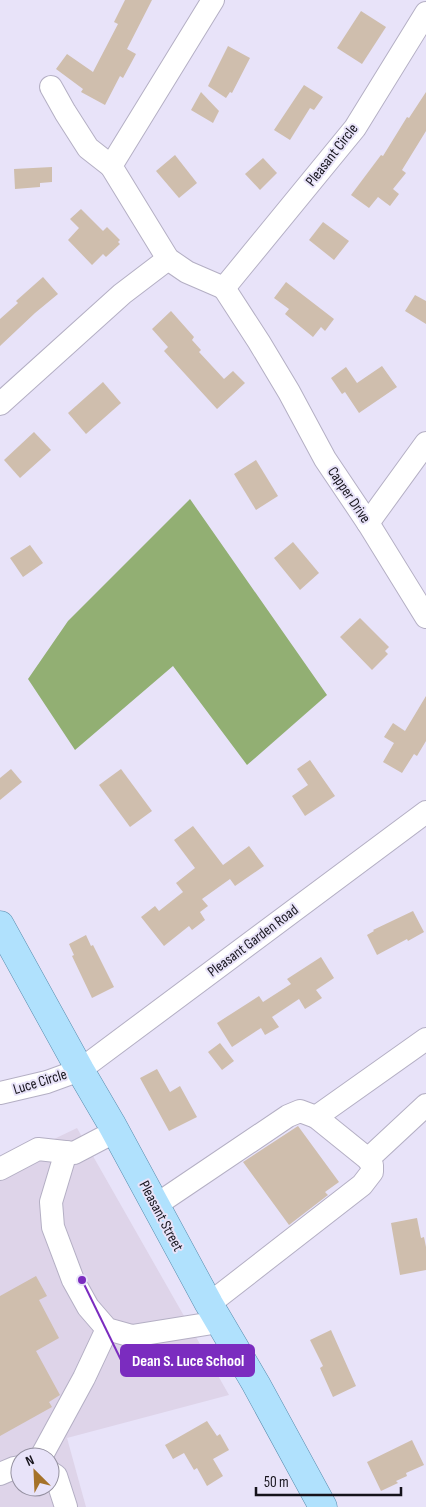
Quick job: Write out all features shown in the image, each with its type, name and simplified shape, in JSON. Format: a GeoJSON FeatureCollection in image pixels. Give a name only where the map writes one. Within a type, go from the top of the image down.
{"type":"FeatureCollection","features":[{"type":"Feature","properties":{"kind":"main road","name":"Pleasant Street"},"geometry":{"type":"LineString","coordinates":[[0,925],[323,1507]]}},
{"type":"Feature","properties":{"kind":"street"},"geometry":{"type":"LineString","coordinates":[[111,166],[213,0]]}},
{"type":"Feature","properties":{"kind":"street","name":"Pleasant Circle"},"geometry":{"type":"LineString","coordinates":[[224,288],[355,128],[426,13]]}},
{"type":"Feature","properties":{"kind":"street"},"geometry":{"type":"LineString","coordinates":[[51,87],[88,148],[111,166],[168,258],[187,272],[224,288]]}},
{"type":"Feature","properties":{"kind":"street"},"geometry":{"type":"LineString","coordinates":[[0,404],[122,294],[168,258]]}},
{"type":"Feature","properties":{"kind":"street","name":"Capper Drive"},"geometry":{"type":"LineString","coordinates":[[224,288],[276,370],[325,459],[368,523],[426,617]]}},
{"type":"Feature","properties":{"kind":"street"},"geometry":{"type":"LineString","coordinates":[[368,523],[426,442]]}},
{"type":"Feature","properties":{"kind":"street","name":"Pleasant Garden Road"},"geometry":{"type":"LineString","coordinates":[[80,1070],[426,812]]}},
{"type":"Feature","properties":{"kind":"street"},"geometry":{"type":"LineString","coordinates":[[316,1117],[426,1039]]}},
{"type":"Feature","properties":{"kind":"street","name":"Luce Circle"},"geometry":{"type":"LineString","coordinates":[[0,1093],[46,1082],[80,1070]]}},
{"type":"Feature","properties":{"kind":"street"},"geometry":{"type":"LineString","coordinates":[[368,1159],[426,1106]]}},
{"type":"Feature","properties":{"kind":"street"},"geometry":{"type":"LineString","coordinates":[[66,1152],[51,1202],[53,1227],[73,1280],[88,1307],[107,1329],[132,1336],[214,1313],[362,1185],[372,1172],[372,1165],[368,1159],[316,1117],[300,1111],[288,1116],[156,1206]]}},
{"type":"Feature","properties":{"kind":"street"},"geometry":{"type":"LineString","coordinates":[[0,1169],[38,1149],[74,1153],[116,1131]]}},
{"type":"Feature","properties":{"kind":"street"},"geometry":{"type":"LineString","coordinates":[[46,1447],[84,1378],[107,1329]]}},
{"type":"Feature","properties":{"kind":"street"},"geometry":{"type":"LineString","coordinates":[[60,1488],[66,1507]]}},
{"type":"Feature","properties":{"kind":"shaded area"},"geometry":{"type":"Polygon","coordinates":[[[77,1128],[229,1395],[67,1438],[86,1507],[0,1507],[0,1165],[77,1128]]]}},
{"type":"Feature","properties":{"kind":"green space"},"geometry":{"type":"Polygon","coordinates":[[[190,499],[327,695],[247,765],[173,666],[75,750],[28,679],[68,621],[190,499]]]}},
{"type":"Feature","properties":{"kind":"building"},"geometry":{"type":"Polygon","coordinates":[[[125,0],[152,0],[127,49],[136,54],[123,78],[120,76],[105,105],[81,92],[83,89],[56,69],[67,54],[93,72],[118,24],[114,22],[125,0]]]}},
{"type":"Feature","properties":{"kind":"building"},"geometry":{"type":"Polygon","coordinates":[[[361,11],[386,27],[362,64],[337,48],[361,11]]]}},
{"type":"Feature","properties":{"kind":"building"},"geometry":{"type":"Polygon","coordinates":[[[228,46],[250,58],[232,93],[230,92],[226,98],[208,86],[228,46]]]}},
{"type":"Feature","properties":{"kind":"building"},"geometry":{"type":"Polygon","coordinates":[[[304,85],[323,97],[314,110],[310,108],[290,140],[274,130],[304,85]]]}},
{"type":"Feature","properties":{"kind":"building"},"geometry":{"type":"Polygon","coordinates":[[[201,92],[219,111],[213,123],[191,110],[201,92]]]}},
{"type":"Feature","properties":{"kind":"building"},"geometry":{"type":"Polygon","coordinates":[[[426,92],[426,131],[402,170],[406,173],[393,189],[399,194],[390,206],[378,197],[369,208],[351,195],[381,155],[383,156],[407,117],[409,118],[426,92]]]}},
{"type":"Feature","properties":{"kind":"building"},"geometry":{"type":"Polygon","coordinates":[[[175,155],[197,183],[179,198],[156,171],[175,155]]]}},
{"type":"Feature","properties":{"kind":"building"},"geometry":{"type":"Polygon","coordinates":[[[263,158],[277,173],[260,190],[245,174],[263,158]]]}},
{"type":"Feature","properties":{"kind":"building"},"geometry":{"type":"Polygon","coordinates":[[[52,167],[52,182],[40,183],[40,187],[15,189],[14,169],[52,167]]]}},
{"type":"Feature","properties":{"kind":"building"},"geometry":{"type":"Polygon","coordinates":[[[81,209],[103,231],[107,227],[120,240],[118,242],[120,244],[106,257],[103,254],[92,265],[68,240],[79,228],[70,219],[81,209]]]}},
{"type":"Feature","properties":{"kind":"building"},"geometry":{"type":"Polygon","coordinates":[[[323,222],[349,241],[334,260],[309,240],[323,222]]]}},
{"type":"Feature","properties":{"kind":"building"},"geometry":{"type":"Polygon","coordinates":[[[43,277],[58,294],[0,346],[0,319],[18,303],[16,301],[43,277]]]}},
{"type":"Feature","properties":{"kind":"building"},"geometry":{"type":"Polygon","coordinates":[[[286,282],[334,319],[325,331],[321,327],[313,337],[285,314],[289,309],[274,298],[286,282]]]}},
{"type":"Feature","properties":{"kind":"building"},"geometry":{"type":"Polygon","coordinates":[[[415,295],[426,301],[426,324],[405,311],[415,295]]]}},
{"type":"Feature","properties":{"kind":"building"},"geometry":{"type":"Polygon","coordinates":[[[171,311],[194,337],[192,340],[201,350],[199,352],[224,379],[233,371],[245,383],[217,409],[164,351],[168,347],[152,329],[171,311]]]}},
{"type":"Feature","properties":{"kind":"building"},"geometry":{"type":"Polygon","coordinates":[[[382,366],[397,387],[359,413],[345,392],[342,394],[331,378],[346,367],[357,383],[382,366]]]}},
{"type":"Feature","properties":{"kind":"building"},"geometry":{"type":"Polygon","coordinates":[[[103,382],[121,403],[86,434],[68,413],[103,382]]]}},
{"type":"Feature","properties":{"kind":"building"},"geometry":{"type":"Polygon","coordinates":[[[34,432],[51,450],[20,478],[4,460],[34,432]]]}},
{"type":"Feature","properties":{"kind":"building"},"geometry":{"type":"Polygon","coordinates":[[[256,460],[278,496],[256,510],[234,474],[256,460]]]}},
{"type":"Feature","properties":{"kind":"building"},"geometry":{"type":"Polygon","coordinates":[[[293,542],[319,573],[300,590],[274,558],[293,542]]]}},
{"type":"Feature","properties":{"kind":"building"},"geometry":{"type":"Polygon","coordinates":[[[30,545],[43,563],[23,577],[10,558],[30,545]]]}},
{"type":"Feature","properties":{"kind":"building"},"geometry":{"type":"Polygon","coordinates":[[[360,618],[389,647],[385,651],[388,654],[372,670],[340,637],[360,618]]]}},
{"type":"Feature","properties":{"kind":"building"},"geometry":{"type":"Polygon","coordinates":[[[426,696],[426,741],[417,756],[414,754],[402,773],[383,762],[394,743],[384,737],[393,723],[405,731],[426,696]]]}},
{"type":"Feature","properties":{"kind":"building"},"geometry":{"type":"Polygon","coordinates":[[[310,760],[335,796],[305,816],[292,796],[308,785],[297,769],[310,760]]]}},
{"type":"Feature","properties":{"kind":"building"},"geometry":{"type":"Polygon","coordinates":[[[11,769],[22,782],[0,800],[0,778],[11,769]]]}},
{"type":"Feature","properties":{"kind":"building"},"geometry":{"type":"Polygon","coordinates":[[[121,769],[152,811],[130,827],[99,785],[121,769]]]}},
{"type":"Feature","properties":{"kind":"building"},"geometry":{"type":"Polygon","coordinates":[[[193,826],[223,865],[249,846],[264,866],[235,886],[230,879],[202,899],[208,906],[200,912],[205,920],[192,930],[189,926],[164,946],[141,917],[155,906],[159,911],[183,892],[176,883],[195,868],[174,840],[193,826]]]}},
{"type":"Feature","properties":{"kind":"building"},"geometry":{"type":"Polygon","coordinates":[[[413,911],[424,932],[377,955],[367,935],[373,930],[413,911]]]}},
{"type":"Feature","properties":{"kind":"building"},"geometry":{"type":"Polygon","coordinates":[[[86,935],[114,987],[92,998],[72,956],[74,955],[69,944],[86,935]]]}},
{"type":"Feature","properties":{"kind":"building"},"geometry":{"type":"Polygon","coordinates":[[[321,957],[334,978],[316,990],[322,998],[305,1009],[299,999],[272,1017],[279,1027],[265,1035],[261,1028],[232,1047],[217,1023],[259,996],[263,1002],[291,984],[287,979],[321,957]]]}},
{"type":"Feature","properties":{"kind":"building"},"geometry":{"type":"Polygon","coordinates":[[[220,1043],[234,1061],[222,1070],[208,1052],[220,1043]]]}},
{"type":"Feature","properties":{"kind":"building"},"geometry":{"type":"Polygon","coordinates":[[[157,1069],[170,1092],[180,1086],[197,1117],[169,1131],[140,1078],[157,1069]]]}},
{"type":"Feature","properties":{"kind":"building"},"geometry":{"type":"Polygon","coordinates":[[[298,1126],[339,1182],[325,1192],[328,1195],[289,1225],[243,1162],[298,1126]]]}},
{"type":"Feature","properties":{"kind":"building"},"geometry":{"type":"Polygon","coordinates":[[[417,1218],[421,1238],[424,1237],[426,1247],[426,1270],[400,1275],[391,1223],[417,1218]]]}},
{"type":"Feature","properties":{"kind":"building"},"geometry":{"type":"Polygon","coordinates":[[[36,1276],[47,1296],[39,1300],[59,1338],[36,1351],[60,1395],[49,1402],[52,1407],[0,1436],[0,1296],[36,1276]]]}},
{"type":"Feature","properties":{"kind":"building"},"geometry":{"type":"Polygon","coordinates":[[[331,1330],[356,1386],[333,1397],[320,1368],[323,1366],[310,1340],[331,1330]]]}},
{"type":"Feature","properties":{"kind":"building"},"geometry":{"type":"Polygon","coordinates":[[[207,1421],[217,1436],[220,1434],[229,1450],[213,1459],[223,1476],[207,1486],[197,1468],[194,1470],[184,1453],[173,1459],[165,1445],[207,1421]]]}},
{"type":"Feature","properties":{"kind":"building"},"geometry":{"type":"Polygon","coordinates":[[[412,1440],[424,1465],[406,1473],[407,1476],[396,1481],[398,1483],[381,1491],[367,1462],[412,1440]]]}},
{"type":"Feature","properties":{"kind":"place","name":"Dean S. Luce School"},"geometry":{"type":"Point","coordinates":[82,1280]}}]}
